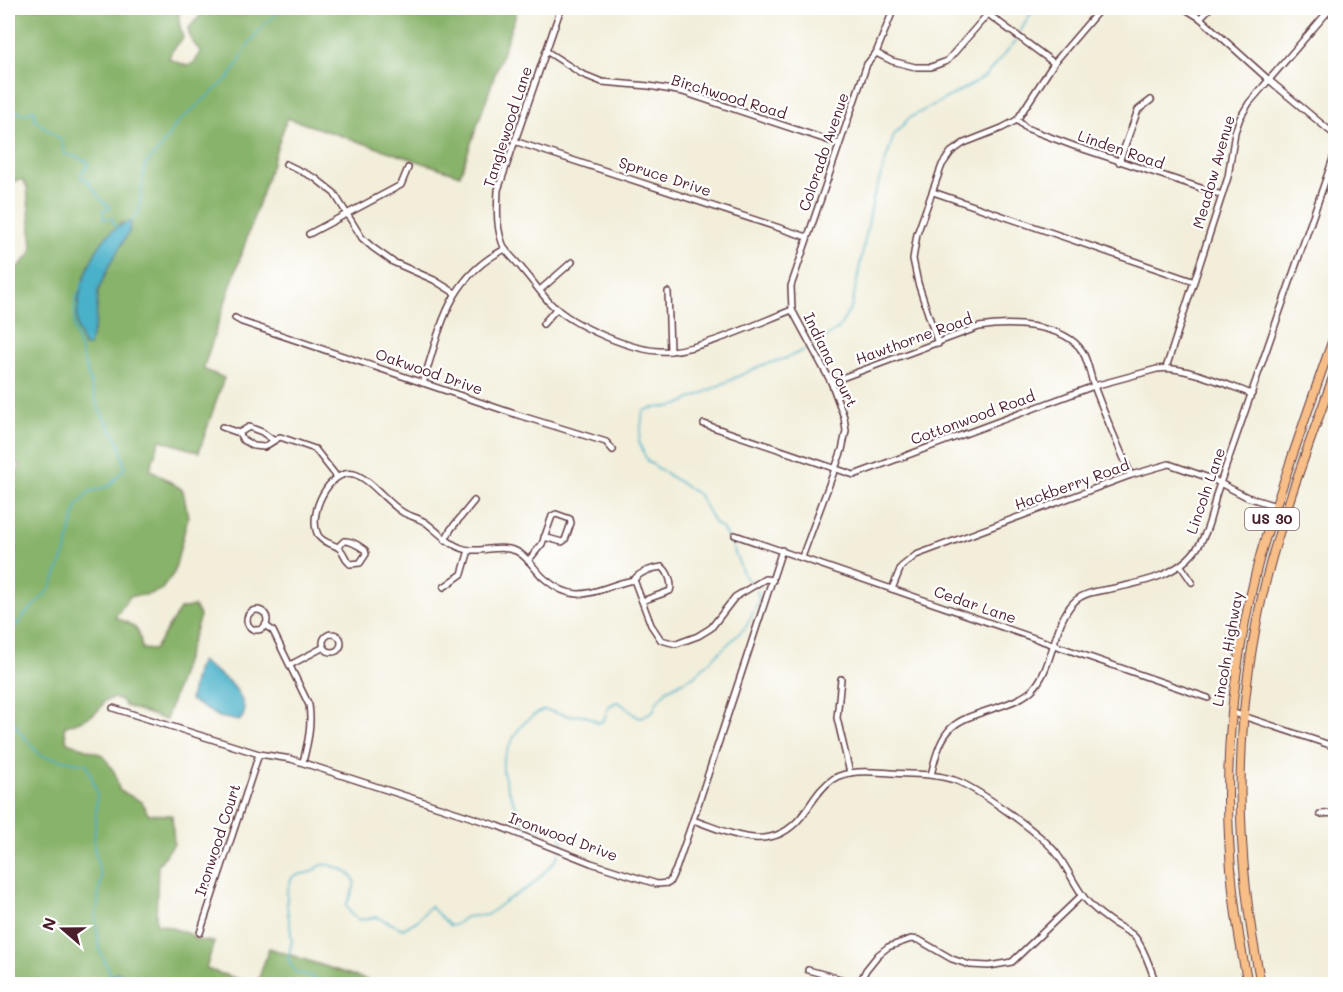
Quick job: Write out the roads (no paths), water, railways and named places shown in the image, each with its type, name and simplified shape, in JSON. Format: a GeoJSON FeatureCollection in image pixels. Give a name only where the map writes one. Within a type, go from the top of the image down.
{"type":"FeatureCollection","features":[{"type":"Feature","properties":{"kind":"main road","name":"Lincoln Highway"},"geometry":{"type":"LineString","coordinates":[[1248,984],[1238,937],[1229,848],[1227,780],[1231,712],[1238,654],[1255,575],[1335,331]]}},
{"type":"Feature","properties":{"kind":"main road","name":"Lincoln Highway"},"geometry":{"type":"LineString","coordinates":[[1262,984],[1251,934],[1241,838],[1240,768],[1243,717],[1250,664],[1267,576],[1335,369]]}},
{"type":"Feature","properties":{"kind":"street","name":"Tanglewood Lane"},"geometry":{"type":"LineString","coordinates":[[561,8],[498,190],[497,210],[505,249],[557,308],[577,323],[640,348],[670,351],[693,346],[792,310]]}},
{"type":"Feature","properties":{"kind":"street","name":"Colorado Avenue"},"geometry":{"type":"LineString","coordinates":[[792,310],[791,286],[807,237],[867,64],[876,53],[894,8]]}},
{"type":"Feature","properties":{"kind":"street"},"geometry":{"type":"LineString","coordinates":[[876,53],[892,61],[915,67],[931,67],[947,61],[993,8]]}},
{"type":"Feature","properties":{"kind":"street"},"geometry":{"type":"LineString","coordinates":[[939,344],[918,283],[913,259],[917,234],[942,165],[951,152],[964,143],[1017,120],[1054,63],[1101,8]]}},
{"type":"Feature","properties":{"kind":"street"},"geometry":{"type":"LineString","coordinates":[[1184,8],[1200,18],[1335,136]]}},
{"type":"Feature","properties":{"kind":"street"},"geometry":{"type":"LineString","coordinates":[[1200,18],[1210,8]]}},
{"type":"Feature","properties":{"kind":"street","name":"Meadow Avenue"},"geometry":{"type":"LineString","coordinates":[[1166,368],[1192,281],[1228,177],[1235,132],[1240,118],[1250,102],[1331,8]]}},
{"type":"Feature","properties":{"kind":"street"},"geometry":{"type":"LineString","coordinates":[[988,14],[1054,63]]}},
{"type":"Feature","properties":{"kind":"street","name":"Birchwood Road"},"geometry":{"type":"LineString","coordinates":[[546,51],[582,74],[602,82],[683,92],[839,144]]}},
{"type":"Feature","properties":{"kind":"street"},"geometry":{"type":"LineString","coordinates":[[1119,162],[1138,110],[1151,100]]}},
{"type":"Feature","properties":{"kind":"street","name":"Linden Road"},"geometry":{"type":"LineString","coordinates":[[1017,120],[1026,129],[1222,195]]}},
{"type":"Feature","properties":{"kind":"street","name":"Spruce Drive"},"geometry":{"type":"LineString","coordinates":[[514,141],[807,237]]}},
{"type":"Feature","properties":{"kind":"street","name":"Lincoln Lane"},"geometry":{"type":"LineString","coordinates":[[931,775],[937,749],[944,735],[953,725],[1030,693],[1039,682],[1073,603],[1087,593],[1140,582],[1181,566],[1192,556],[1204,537],[1335,150]]}},
{"type":"Feature","properties":{"kind":"street"},"geometry":{"type":"LineString","coordinates":[[286,164],[315,178],[334,192],[362,238],[379,252],[393,262],[455,292]]}},
{"type":"Feature","properties":{"kind":"street"},"geometry":{"type":"LineString","coordinates":[[309,234],[401,184],[408,168]]}},
{"type":"Feature","properties":{"kind":"street"},"geometry":{"type":"LineString","coordinates":[[933,192],[1192,281]]}},
{"type":"Feature","properties":{"kind":"street"},"geometry":{"type":"LineString","coordinates":[[423,382],[455,292],[475,268],[505,249]]}},
{"type":"Feature","properties":{"kind":"street"},"geometry":{"type":"LineString","coordinates":[[540,290],[572,262]]}},
{"type":"Feature","properties":{"kind":"street"},"geometry":{"type":"LineString","coordinates":[[668,292],[670,351]]}},
{"type":"Feature","properties":{"kind":"street"},"geometry":{"type":"LineString","coordinates":[[543,324],[557,308]]}},
{"type":"Feature","properties":{"kind":"street","name":"Indiana Court"},"geometry":{"type":"LineString","coordinates":[[792,310],[831,382],[844,417],[846,431],[842,450],[802,557]]}},
{"type":"Feature","properties":{"kind":"street","name":"Oakwood Drive"},"geometry":{"type":"LineString","coordinates":[[235,318],[606,442],[613,450]]}},
{"type":"Feature","properties":{"kind":"street","name":"Hawthorne Road"},"geometry":{"type":"LineString","coordinates":[[831,382],[939,344],[979,327],[997,324],[1045,329],[1067,338],[1082,351],[1131,475]]}},
{"type":"Feature","properties":{"kind":"street","name":"Cottonwood Road"},"geometry":{"type":"LineString","coordinates":[[704,424],[854,475],[1094,386],[1166,368],[1208,378],[1252,394]]}},
{"type":"Feature","properties":{"kind":"street"},"geometry":{"type":"LineString","coordinates":[[222,427],[239,433],[243,440],[254,446],[264,447],[280,437],[315,449],[337,477]]}},
{"type":"Feature","properties":{"kind":"street"},"geometry":{"type":"LineString","coordinates":[[239,433],[249,427],[273,440]]}},
{"type":"Feature","properties":{"kind":"street","name":"Hackberry Road"},"geometry":{"type":"LineString","coordinates":[[892,589],[901,567],[916,555],[1131,475],[1169,464],[1276,506]]}},
{"type":"Feature","properties":{"kind":"street"},"geometry":{"type":"LineString","coordinates":[[338,548],[344,541],[354,543],[365,550],[364,560],[350,564],[338,548],[327,544],[318,535],[315,522],[316,509],[321,496],[337,477],[351,474],[365,479],[385,500],[404,513],[423,521],[445,540],[469,550],[506,548],[517,551],[543,578],[561,592],[579,595],[601,591],[634,580],[637,575],[662,567],[666,570],[672,587],[670,591],[642,601]]}},
{"type":"Feature","properties":{"kind":"street"},"geometry":{"type":"LineString","coordinates":[[445,540],[474,501]]}},
{"type":"Feature","properties":{"kind":"street"},"geometry":{"type":"LineString","coordinates":[[528,561],[539,549],[551,518],[554,515],[568,518],[571,521],[563,542],[544,537]]}},
{"type":"Feature","properties":{"kind":"street","name":"Cedar Lane"},"geometry":{"type":"LineString","coordinates":[[735,535],[1208,698]]}},
{"type":"Feature","properties":{"kind":"street"},"geometry":{"type":"LineString","coordinates":[[444,587],[462,574],[469,550]]}},
{"type":"Feature","properties":{"kind":"street","name":"Ironwood Drive"},"geometry":{"type":"LineString","coordinates":[[113,708],[259,754],[303,762],[498,826],[591,862],[657,884],[669,883],[693,820],[782,550]]}},
{"type":"Feature","properties":{"kind":"street"},"geometry":{"type":"LineString","coordinates":[[1181,566],[1192,582]]}},
{"type":"Feature","properties":{"kind":"street"},"geometry":{"type":"LineString","coordinates":[[634,580],[651,625],[661,640],[676,644],[698,636],[711,628],[735,597],[742,592],[765,579],[773,580]]}},
{"type":"Feature","properties":{"kind":"street"},"geometry":{"type":"LineString","coordinates":[[266,625],[273,631],[290,665],[306,699],[311,716],[310,735],[303,762]]}},
{"type":"Feature","properties":{"kind":"street"},"geometry":{"type":"LineString","coordinates":[[290,665],[324,647]]}},
{"type":"Feature","properties":{"kind":"street"},"geometry":{"type":"LineString","coordinates":[[841,679],[837,718],[850,773]]}},
{"type":"Feature","properties":{"kind":"street"},"geometry":{"type":"LineString","coordinates":[[1231,712],[1335,747]]}},
{"type":"Feature","properties":{"kind":"street","name":"Ironwood Court"},"geometry":{"type":"LineString","coordinates":[[200,933],[259,754]]}},
{"type":"Feature","properties":{"kind":"street"},"geometry":{"type":"LineString","coordinates":[[693,820],[756,840],[774,837],[789,829],[832,779],[850,773],[931,775],[953,780],[967,786],[1034,832],[1057,853],[1082,895],[1108,920],[1135,937],[1156,984]]}},
{"type":"Feature","properties":{"kind":"street"},"geometry":{"type":"LineString","coordinates":[[1320,814],[1335,813]]}},
{"type":"Feature","properties":{"kind":"street"},"geometry":{"type":"LineString","coordinates":[[808,970],[859,984],[866,970],[878,955],[888,947],[911,939],[919,940],[952,959],[970,965],[989,966],[1012,962],[1082,895]]}},
{"type":"Feature","properties":{"kind":"water"},"geometry":{"type":"Polygon","coordinates":[[[131,222],[129,232],[109,266],[98,291],[96,321],[89,346],[84,346],[78,332],[77,311],[90,263],[108,236],[119,227],[131,222]]]}},
{"type":"Feature","properties":{"kind":"water"},"geometry":{"type":"Polygon","coordinates":[[[201,661],[232,684],[240,696],[244,709],[239,721],[219,717],[190,700],[196,671],[201,661]]]}},
{"type":"Feature","properties":{"kind":"water"},"geometry":{"type":"Polygon","coordinates":[[[117,972],[150,984],[120,984],[108,977],[117,972]]]}},
{"type":"Feature","properties":{"kind":"waterway"},"geometry":{"type":"LineString","coordinates":[[131,221],[138,215],[145,165],[160,149],[177,123],[229,78],[248,45],[262,27],[283,8]]}},
{"type":"Feature","properties":{"kind":"waterway"},"geometry":{"type":"LineString","coordinates":[[1020,32],[1034,8]]}},
{"type":"Feature","properties":{"kind":"waterway"},"geometry":{"type":"LineString","coordinates":[[813,346],[838,329],[852,306],[873,199],[894,135],[909,118],[985,76],[1016,41]]}},
{"type":"Feature","properties":{"kind":"waterway"},"geometry":{"type":"LineString","coordinates":[[8,118],[11,113],[17,111],[24,115],[35,110],[35,120],[62,141],[64,154],[89,163],[82,172],[81,178],[86,179],[103,202],[111,208],[103,210],[103,219],[113,218],[117,227]]}},
{"type":"Feature","properties":{"kind":"waterway"},"geometry":{"type":"LineString","coordinates":[[8,637],[22,618],[50,589],[65,554],[77,506],[89,492],[109,486],[125,468],[119,441],[98,408],[74,329],[75,302],[83,281]]}},
{"type":"Feature","properties":{"kind":"waterway"},"geometry":{"type":"LineString","coordinates":[[753,583],[746,578],[732,545],[721,527],[715,524],[699,495],[647,461],[639,442],[643,411],[678,405],[762,365],[784,359],[809,348]]}},
{"type":"Feature","properties":{"kind":"waterway"},"geometry":{"type":"LineString","coordinates":[[561,848],[563,840],[558,830],[547,827],[533,832],[529,830],[505,778],[503,769],[505,754],[521,726],[529,718],[544,710],[570,716],[584,715],[599,723],[604,720],[609,706],[617,702],[640,718],[653,711],[658,700],[667,690],[694,676],[746,627],[759,600],[757,590]]}},
{"type":"Feature","properties":{"kind":"waterway"},"geometry":{"type":"LineString","coordinates":[[8,711],[19,731],[41,756],[87,764],[97,793],[94,847],[101,877],[96,918],[99,950],[111,975]]}},
{"type":"Feature","properties":{"kind":"waterway"},"geometry":{"type":"LineString","coordinates":[[317,984],[311,976],[295,972],[288,959],[292,940],[287,892],[292,877],[311,872],[326,864],[330,865],[344,870],[353,878],[353,892],[346,905],[352,915],[359,920],[377,917],[403,929],[418,920],[430,906],[450,926],[465,917],[487,915],[532,885],[556,860],[559,853]]}}]}
